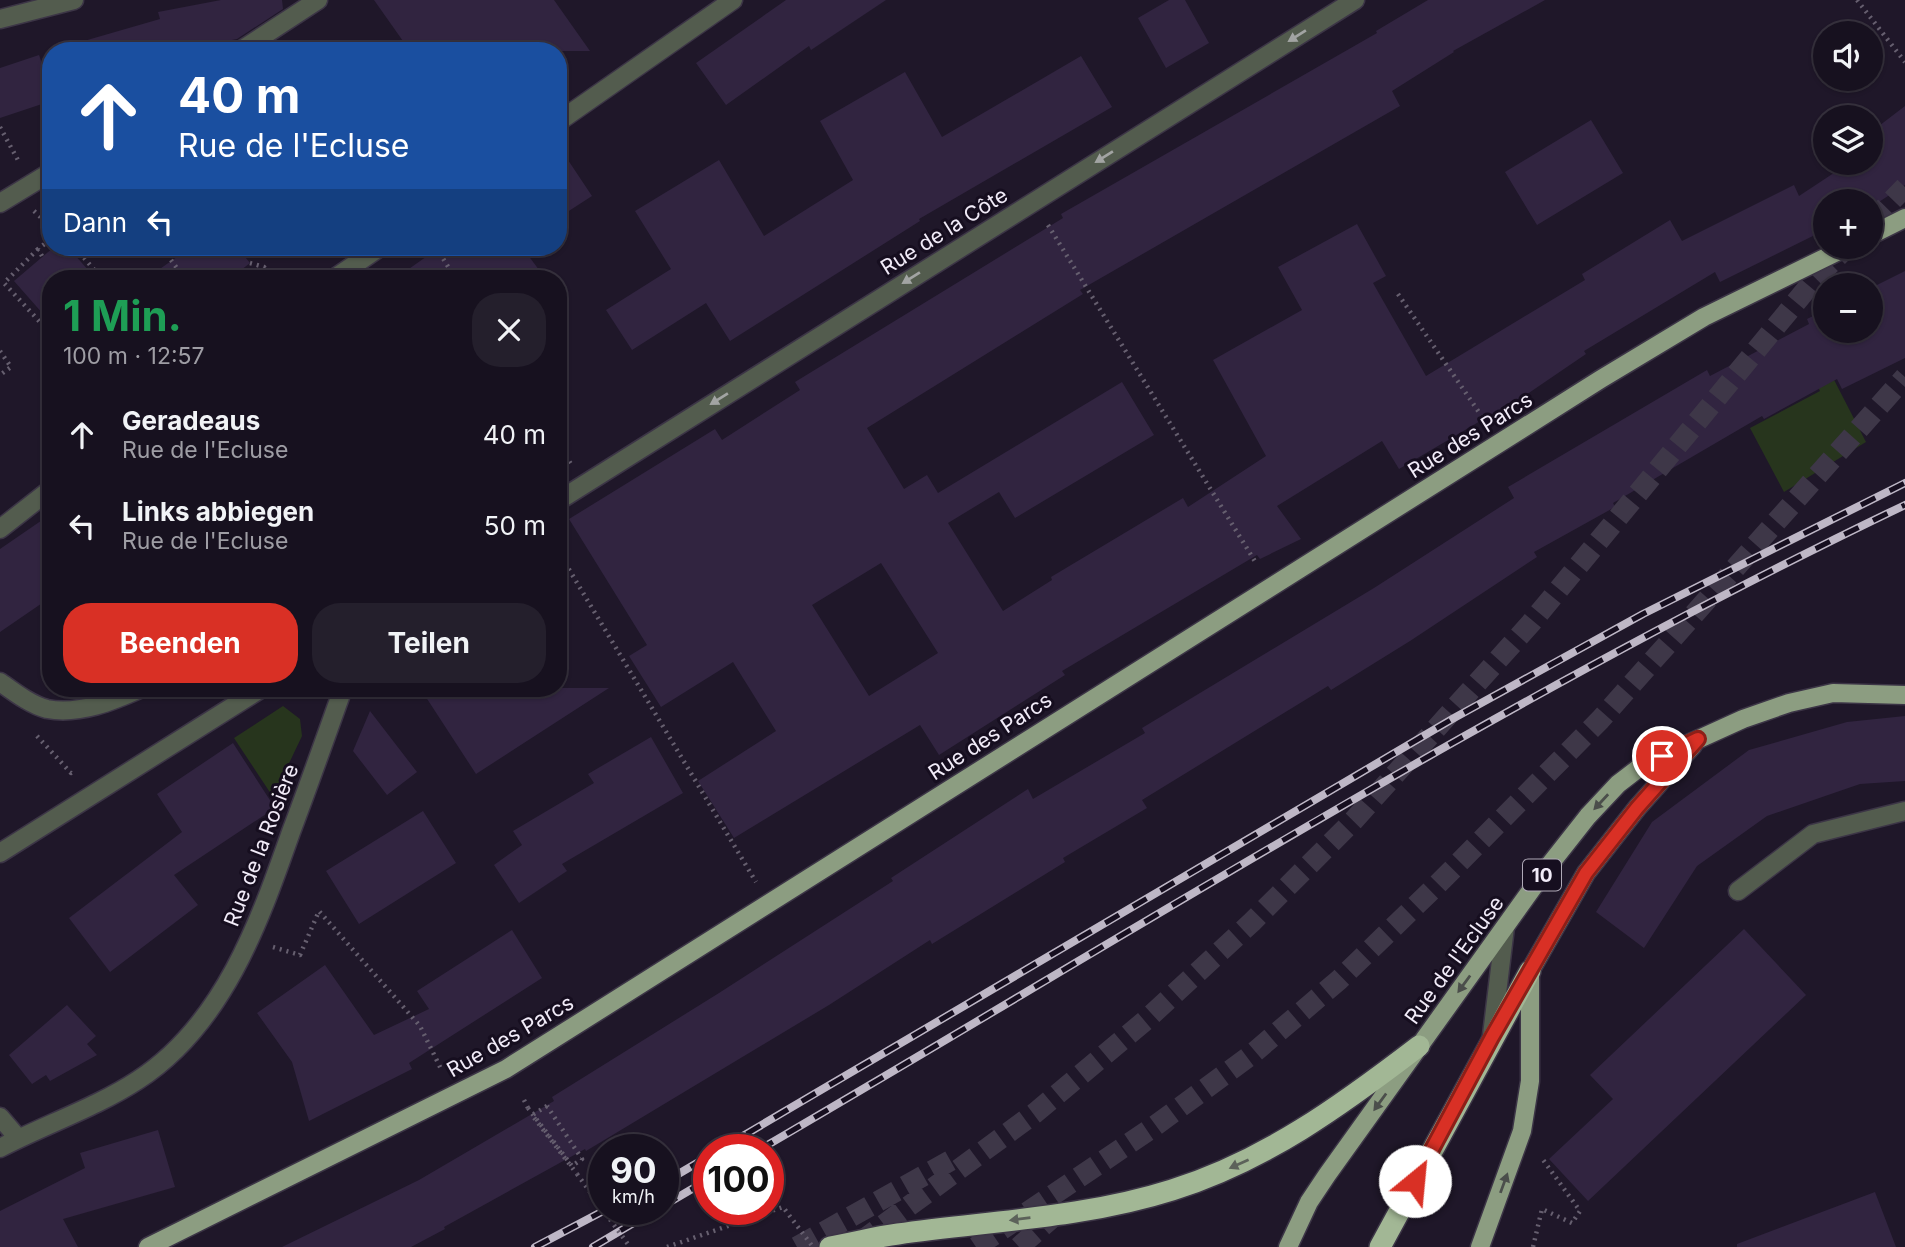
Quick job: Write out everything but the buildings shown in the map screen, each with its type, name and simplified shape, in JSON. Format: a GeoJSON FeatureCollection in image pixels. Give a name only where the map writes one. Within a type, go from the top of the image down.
{"type":"FeatureCollection","features":[{"type":"Feature","properties":{"kind":"highway"},"geometry":{"type":"LineString","coordinates":[[1380,1247],[1530,971]]}},
{"type":"Feature","properties":{"kind":"highway"},"geometry":{"type":"LineString","coordinates":[[830,1247],[895,1234],[1087,1210],[1172,1190],[1242,1163],[1300,1132],[1419,1046]]}},
{"type":"Feature","properties":{"kind":"main road"},"geometry":{"type":"LineString","coordinates":[[1883,229],[1905,218]]}},
{"type":"Feature","properties":{"kind":"main road","name":"Rue des Parcs"},"geometry":{"type":"LineString","coordinates":[[148,1247],[506,1069],[1601,379],[1704,317],[1822,259]]}},
{"type":"Feature","properties":{"kind":"main road","name":"Rue de l'Ecluse"},"geometry":{"type":"LineString","coordinates":[[1288,1247],[1309,1202],[1327,1175],[1505,927],[1588,816],[1618,783],[1644,764],[1743,719],[1788,703],[1833,693],[1905,695]]}},
{"type":"Feature","properties":{"kind":"main road","name":"Rue de l'Ecluse"},"geometry":{"type":"LineString","coordinates":[[1480,1247],[1522,1131],[1530,1081],[1530,971],[1586,873],[1637,808],[1698,739]]}},
{"type":"Feature","properties":{"kind":"street"},"geometry":{"type":"LineString","coordinates":[[0,19],[74,0]]}},
{"type":"Feature","properties":{"kind":"street"},"geometry":{"type":"LineString","coordinates":[[254,42],[318,0]]}},
{"type":"Feature","properties":{"kind":"street"},"geometry":{"type":"LineString","coordinates":[[567,116],[733,0]]}},
{"type":"Feature","properties":{"kind":"street","name":"Rue de la Côte"},"geometry":{"type":"LineString","coordinates":[[567,495],[1354,0]]}},
{"type":"Feature","properties":{"kind":"street"},"geometry":{"type":"LineString","coordinates":[[0,203],[42,178]]}},
{"type":"Feature","properties":{"kind":"street"},"geometry":{"type":"LineString","coordinates":[[347,270],[367,256]]}},
{"type":"Feature","properties":{"kind":"street"},"geometry":{"type":"LineString","coordinates":[[0,528],[42,496]]}},
{"type":"Feature","properties":{"kind":"street"},"geometry":{"type":"LineString","coordinates":[[0,682],[46,709],[76,710],[121,697]]}},
{"type":"Feature","properties":{"kind":"street"},"geometry":{"type":"LineString","coordinates":[[0,853],[248,697]]}},
{"type":"Feature","properties":{"kind":"street","name":"Rue de la Rosière"},"geometry":{"type":"LineString","coordinates":[[0,1148],[137,1081],[169,1056],[201,1023],[229,979],[263,911],[340,697]]}},
{"type":"Feature","properties":{"kind":"street"},"geometry":{"type":"LineString","coordinates":[[1738,891],[1813,834],[1905,811]]}},
{"type":"Feature","properties":{"kind":"street"},"geometry":{"type":"LineString","coordinates":[[1492,1037],[1505,927]]}},
{"type":"Feature","properties":{"kind":"street"},"geometry":{"type":"LineString","coordinates":[[0,1117],[18,1138]]}},
{"type":"Feature","properties":{"kind":"path"},"geometry":{"type":"LineString","coordinates":[[1857,0],[1905,62]]}},
{"type":"Feature","properties":{"kind":"path"},"geometry":{"type":"LineString","coordinates":[[0,127],[32,184]]}},
{"type":"Feature","properties":{"kind":"path"},"geometry":{"type":"LineString","coordinates":[[1033,202],[1259,567]]}},
{"type":"Feature","properties":{"kind":"path"},"geometry":{"type":"LineString","coordinates":[[42,246],[4,283],[42,324]]}},
{"type":"Feature","properties":{"kind":"path"},"geometry":{"type":"LineString","coordinates":[[38,249],[42,257]]}},
{"type":"Feature","properties":{"kind":"path"},"geometry":{"type":"LineString","coordinates":[[83,256],[94,270]]}},
{"type":"Feature","properties":{"kind":"path"},"geometry":{"type":"LineString","coordinates":[[171,260],[178,270]]}},
{"type":"Feature","properties":{"kind":"path"},"geometry":{"type":"LineString","coordinates":[[250,264],[266,270]]}},
{"type":"Feature","properties":{"kind":"path"},"geometry":{"type":"LineString","coordinates":[[1398,294],[1488,425]]}},
{"type":"Feature","properties":{"kind":"path"},"geometry":{"type":"LineString","coordinates":[[0,351],[11,367],[0,374]]}},
{"type":"Feature","properties":{"kind":"path"},"geometry":{"type":"LineString","coordinates":[[567,566],[756,883]]}},
{"type":"Feature","properties":{"kind":"path"},"geometry":{"type":"LineString","coordinates":[[46,709],[34,732],[71,773],[81,768]]}},
{"type":"Feature","properties":{"kind":"path"},"geometry":{"type":"LineString","coordinates":[[249,940],[300,955],[320,911],[420,1026],[442,1072]]}},
{"type":"Feature","properties":{"kind":"path"},"geometry":{"type":"LineString","coordinates":[[524,1100],[528,1108],[572,1166],[582,1159],[547,1106],[533,1115],[630,1247]]}},
{"type":"Feature","properties":{"kind":"path"},"geometry":{"type":"LineString","coordinates":[[1522,1131],[1580,1211],[1572,1223],[1542,1209],[1533,1247]]}},
{"type":"Feature","properties":{"kind":"path"},"geometry":{"type":"LineString","coordinates":[[667,1247],[783,1207],[813,1247]]}},
{"type":"Feature","properties":{"kind":"green space"},"geometry":{"type":"Polygon","coordinates":[[[1811,335],[1866,442],[1784,492],[1750,428],[1820,391],[1796,342],[1811,335]]]}},
{"type":"Feature","properties":{"kind":"green space"},"geometry":{"type":"Polygon","coordinates":[[[283,706],[300,719],[302,736],[273,797],[234,738],[283,706]]]}},
{"type":"Feature","properties":{"kind":"tunnel"},"geometry":{"type":"LineString","coordinates":[[1883,210],[1905,187]]}},
{"type":"Feature","properties":{"kind":"tunnel"},"geometry":{"type":"LineString","coordinates":[[859,1243],[1035,1113],[1146,1020],[1252,922],[1354,820],[1531,623],[1815,279],[1835,259]]}},
{"type":"Feature","properties":{"kind":"tunnel"},"geometry":{"type":"LineString","coordinates":[[976,1247],[1152,1128],[1251,1055],[1339,980],[1600,720],[1905,377]]}},
{"type":"Feature","properties":{"kind":"tunnel"},"geometry":{"type":"LineString","coordinates":[[797,1247],[957,1157]]}},
{"type":"Feature","properties":{"kind":"tunnel"},"geometry":{"type":"LineString","coordinates":[[1019,1247],[1062,1209]]}},
{"type":"Feature","properties":{"kind":"railway"},"geometry":{"type":"LineString","coordinates":[[746,1134],[1454,718],[1643,614],[1905,483]]}},
{"type":"Feature","properties":{"kind":"railway"},"geometry":{"type":"LineString","coordinates":[[784,1135],[1468,734],[1612,654],[1905,505]]}},
{"type":"Feature","properties":{"kind":"railway"},"geometry":{"type":"LineString","coordinates":[[679,1174],[693,1165]]}},
{"type":"Feature","properties":{"kind":"railway"},"geometry":{"type":"LineString","coordinates":[[679,1197],[693,1188]]}},
{"type":"Feature","properties":{"kind":"railway"},"geometry":{"type":"LineString","coordinates":[[535,1247],[588,1219]]}},
{"type":"Feature","properties":{"kind":"railway"},"geometry":{"type":"LineString","coordinates":[[593,1247],[630,1225]]}},
{"type":"Feature","properties":{"kind":"route"},"geometry":{"type":"LineString","coordinates":[[1415,1181],[1492,1037],[1586,873],[1637,808],[1698,739],[1662,756]]}}]}
